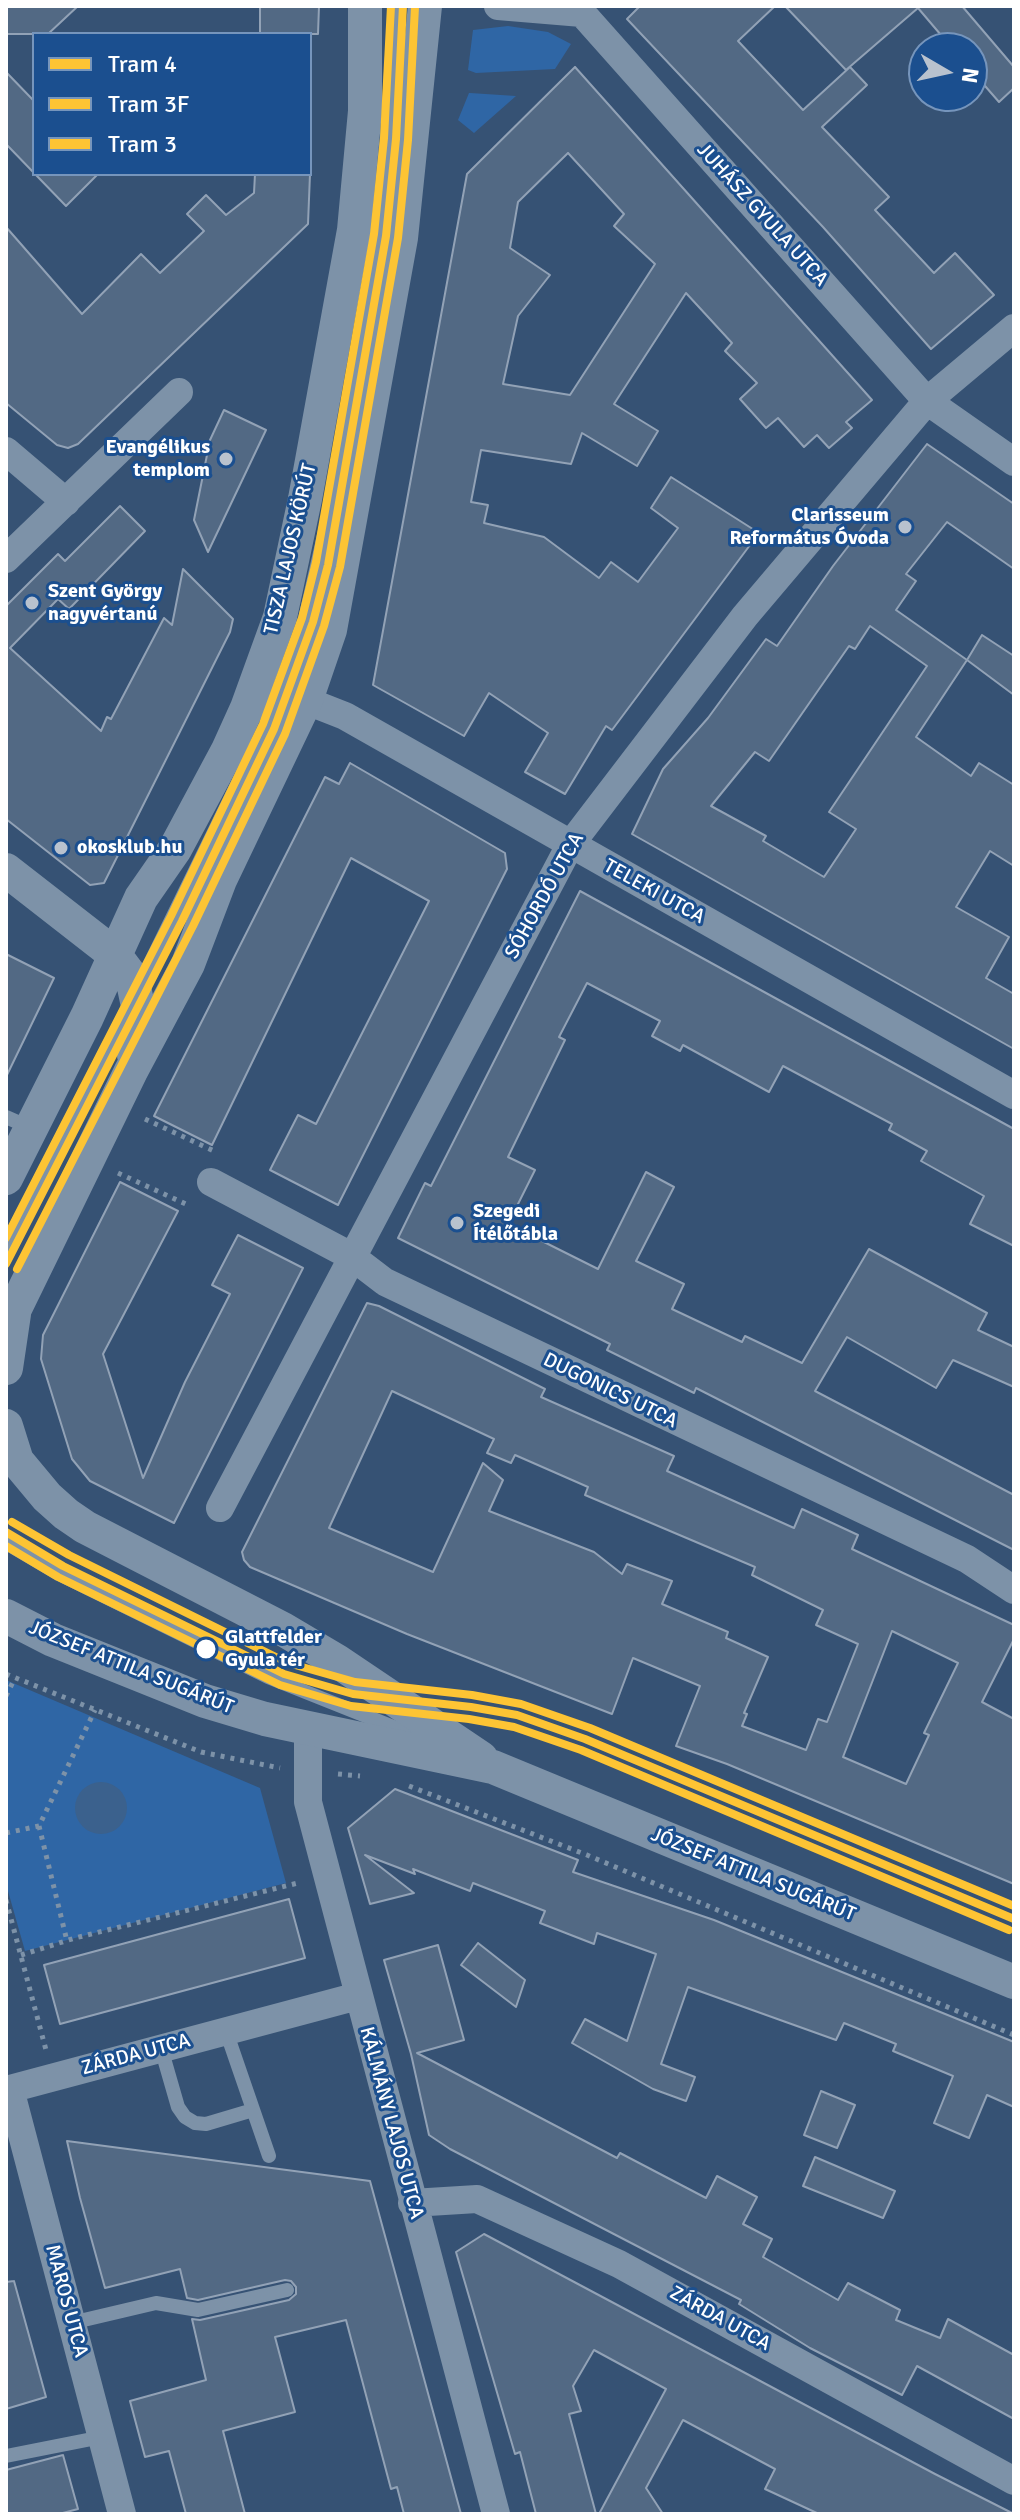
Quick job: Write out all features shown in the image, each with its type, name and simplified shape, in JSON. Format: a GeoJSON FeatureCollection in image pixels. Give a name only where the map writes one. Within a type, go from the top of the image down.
{"type":"FeatureCollection","features":[{"type":"Feature","properties":{"kind":"street","name":"TISZA LAJOS KÖRÚT"},"geometry":{"type":"LineString","coordinates":[[6,1178],[19,1123],[87,1017],[141,898],[188,826],[247,708],[280,617],[354,230],[365,111],[365,6]]}},
{"type":"Feature","properties":{"kind":"street","name":"TISZA LAJOS KÖRÚT"},"geometry":{"type":"LineString","coordinates":[[10,1320],[131,1071],[188,964],[292,698],[330,630],[401,238],[425,6]]}},
{"type":"Feature","properties":{"kind":"street","name":"JUHÁSZ GYULA UTCA"},"geometry":{"type":"LineString","coordinates":[[498,6],[586,10],[927,401],[1014,462]]}},
{"type":"Feature","properties":{"kind":"street","name":"SÓHORDÓ UTCA"},"geometry":{"type":"LineString","coordinates":[[220,1508],[570,845],[745,616],[927,401],[1014,328]]}},
{"type":"Feature","properties":{"kind":"street"},"geometry":{"type":"LineString","coordinates":[[6,559],[179,392]]}},
{"type":"Feature","properties":{"kind":"street"},"geometry":{"type":"LineString","coordinates":[[6,451],[66,502]]}},
{"type":"Feature","properties":{"kind":"street"},"geometry":{"type":"LineString","coordinates":[[247,708],[292,698]]}},
{"type":"Feature","properties":{"kind":"street","name":"TELEKI UTCA"},"geometry":{"type":"LineString","coordinates":[[292,698],[345,716],[1014,1095]]}},
{"type":"Feature","properties":{"kind":"street"},"geometry":{"type":"LineString","coordinates":[[6,870],[114,954],[132,978],[138,1006],[131,1071]]}},
{"type":"Feature","properties":{"kind":"street","name":"DUGONICS UTCA"},"geometry":{"type":"LineString","coordinates":[[211,1182],[351,1256],[385,1282],[967,1559],[1014,1590]]}},
{"type":"Feature","properties":{"kind":"street"},"geometry":{"type":"LineString","coordinates":[[6,1368],[10,1320]]}},
{"type":"Feature","properties":{"kind":"street","name":"JÓZSEF ATTILA SUGÁRÚT"},"geometry":{"type":"LineString","coordinates":[[6,1426],[12,1453],[47,1497],[85,1527],[283,1629],[337,1661],[493,1767]]}},
{"type":"Feature","properties":{"kind":"street","name":"JÓZSEF ATTILA SUGÁRÚT"},"geometry":{"type":"LineString","coordinates":[[6,1616],[53,1640],[205,1701],[308,1729],[493,1767],[1014,1982]]}},
{"type":"Feature","properties":{"kind":"street","name":"KÁLMÁNY LAJOS UTCA"},"geometry":{"type":"LineString","coordinates":[[308,1729],[308,1802],[496,2514]]}},
{"type":"Feature","properties":{"kind":"street","name":"ZÁRDA UTCA"},"geometry":{"type":"LineString","coordinates":[[8,2089],[358,1996]]}},
{"type":"Feature","properties":{"kind":"street","name":"MAROS UTCA"},"geometry":{"type":"LineString","coordinates":[[8,2089],[122,2514]]}},
{"type":"Feature","properties":{"kind":"street","name":"ZÁRDA UTCA"},"geometry":{"type":"LineString","coordinates":[[412,2203],[477,2199],[619,2264],[1014,2481]]}},
{"type":"Feature","properties":{"kind":"lane","name":"TISZA LAJOS KÖRÚT"},"geometry":{"type":"LineString","coordinates":[[6,1246],[292,698],[305,619],[331,504],[375,250],[387,138],[395,6]]}},
{"type":"Feature","properties":{"kind":"lane"},"geometry":{"type":"LineString","coordinates":[[6,1543],[72,1580],[268,1677],[493,1767]]}},
{"type":"Feature","properties":{"kind":"lane"},"geometry":{"type":"LineString","coordinates":[[226,2031],[269,2156]]}},
{"type":"Feature","properties":{"kind":"lane"},"geometry":{"type":"LineString","coordinates":[[161,2048],[178,2107],[185,2117],[195,2123],[206,2124],[253,2110]]}},
{"type":"Feature","properties":{"kind":"lane"},"geometry":{"type":"LineString","coordinates":[[71,2323],[156,2303],[198,2310],[287,2290]]}},
{"type":"Feature","properties":{"kind":"lane"},"geometry":{"type":"LineString","coordinates":[[6,2456],[102,2437]]}},
{"type":"Feature","properties":{"kind":"path"},"geometry":{"type":"LineString","coordinates":[[145,1119],[222,1155]]}},
{"type":"Feature","properties":{"kind":"path"},"geometry":{"type":"LineString","coordinates":[[118,1173],[196,1209]]}},
{"type":"Feature","properties":{"kind":"path"},"geometry":{"type":"LineString","coordinates":[[6,1674],[201,1752],[307,1772],[363,1777]]}},
{"type":"Feature","properties":{"kind":"path"},"geometry":{"type":"LineString","coordinates":[[6,1696],[15,1678]]}},
{"type":"Feature","properties":{"kind":"path"},"geometry":{"type":"LineString","coordinates":[[67,1941],[39,1826],[95,1710]]}},
{"type":"Feature","properties":{"kind":"path"},"geometry":{"type":"LineString","coordinates":[[405,1785],[587,1855],[1014,2035]]}},
{"type":"Feature","properties":{"kind":"path"},"geometry":{"type":"LineString","coordinates":[[6,1833],[39,1826]]}},
{"type":"Feature","properties":{"kind":"path"},"geometry":{"type":"LineString","coordinates":[[21,1955],[327,1876]]}},
{"type":"Feature","properties":{"kind":"path"},"geometry":{"type":"LineString","coordinates":[[6,1900],[53,2077]]}},
{"type":"Feature","properties":{"kind":"shaded area"},"geometry":{"type":"Polygon","coordinates":[[[508,26],[548,32],[571,44],[555,69],[476,73],[468,70],[473,30],[508,26]]]}},
{"type":"Feature","properties":{"kind":"shaded area"},"geometry":{"type":"Polygon","coordinates":[[[469,93],[516,96],[474,133],[458,120],[469,93]]]}},
{"type":"Feature","properties":{"kind":"shaded area"},"geometry":{"type":"Polygon","coordinates":[[[6,1680],[260,1788],[286,1883],[25,1951],[6,1884],[6,1680]]]}},
{"type":"Feature","properties":{"kind":"shaded area"},"geometry":{"type":"Polygon","coordinates":[[[101,1782],[120,1789],[127,1808],[120,1827],[101,1834],[82,1827],[75,1808],[82,1789],[101,1782]]]}},
{"type":"Feature","properties":{"kind":"building"},"geometry":{"type":"Polygon","coordinates":[[[6,6],[78,6],[50,32],[6,34],[6,6]]]}},
{"type":"Feature","properties":{"kind":"building"},"geometry":{"type":"Polygon","coordinates":[[[260,6],[319,6],[318,34],[260,32],[260,6]]]}},
{"type":"Feature","properties":{"kind":"building"},"geometry":{"type":"Polygon","coordinates":[[[640,6],[775,6],[738,41],[803,110],[850,67],[867,85],[822,127],[889,197],[875,210],[934,273],[955,253],[994,295],[931,349],[823,227],[627,19],[640,6]]]}},
{"type":"Feature","properties":{"kind":"building"},"geometry":{"type":"Polygon","coordinates":[[[785,6],[962,6],[984,32],[938,32],[918,8],[846,70],[785,6]]]}},
{"type":"Feature","properties":{"kind":"building"},"geometry":{"type":"Polygon","coordinates":[[[988,36],[1014,67],[1014,88],[999,102],[988,89],[988,36]]]}},
{"type":"Feature","properties":{"kind":"building"},"geometry":{"type":"Polygon","coordinates":[[[575,67],[872,400],[846,422],[852,428],[829,448],[817,435],[804,447],[778,418],[766,428],[740,399],[757,383],[725,351],[732,343],[686,293],[614,404],[658,431],[637,466],[582,433],[571,464],[481,450],[471,502],[488,505],[484,523],[544,537],[599,578],[611,562],[638,582],[678,528],[651,508],[671,477],[759,533],[612,730],[606,726],[565,794],[525,772],[548,733],[489,693],[464,736],[373,685],[467,174],[575,67]],[[568,153],[518,202],[510,248],[550,275],[518,316],[503,384],[570,395],[655,264],[614,226],[624,214],[568,153]]]}},
{"type":"Feature","properties":{"kind":"building"},"geometry":{"type":"Polygon","coordinates":[[[6,72],[32,99],[32,171],[6,144],[6,72]]]}},
{"type":"Feature","properties":{"kind":"building"},"geometry":{"type":"Polygon","coordinates":[[[37,176],[96,176],[66,206],[37,176]]]}},
{"type":"Feature","properties":{"kind":"building"},"geometry":{"type":"Polygon","coordinates":[[[255,176],[310,176],[308,224],[78,444],[68,448],[57,445],[6,403],[6,227],[82,314],[141,254],[160,273],[204,231],[187,214],[206,195],[226,215],[254,193],[255,176]]]}},
{"type":"Feature","properties":{"kind":"building","name":"Evangélikus templom"},"geometry":{"type":"Polygon","coordinates":[[[224,410],[266,430],[208,552],[194,520],[210,440],[224,410]]]}},
{"type":"Feature","properties":{"kind":"building"},"geometry":{"type":"Polygon","coordinates":[[[927,444],[1014,504],[1014,569],[947,522],[906,574],[916,581],[896,610],[967,660],[916,737],[971,776],[979,763],[1014,785],[1014,866],[990,851],[956,907],[1009,937],[986,978],[1014,994],[1014,1049],[632,834],[663,769],[708,718],[766,639],[777,646],[833,566],[927,444]],[[870,626],[855,649],[849,646],[769,761],[755,752],[711,806],[766,836],[763,841],[824,877],[856,829],[829,812],[927,666],[870,626]]]}},
{"type":"Feature","properties":{"kind":"building"},"geometry":{"type":"Polygon","coordinates":[[[120,506],[145,531],[69,609],[58,599],[10,648],[101,731],[107,717],[111,719],[164,618],[172,625],[183,569],[233,619],[230,632],[104,883],[90,885],[6,819],[6,606],[58,554],[65,561],[120,506]]]}},
{"type":"Feature","properties":{"kind":"building"},"geometry":{"type":"Polygon","coordinates":[[[982,635],[1014,656],[1014,695],[967,660],[982,635]]]}},
{"type":"Feature","properties":{"kind":"building"},"geometry":{"type":"Polygon","coordinates":[[[350,763],[505,853],[507,869],[338,1205],[270,1170],[298,1115],[316,1124],[429,901],[351,858],[212,1145],[154,1116],[325,777],[339,784],[350,763]]]}},
{"type":"Feature","properties":{"kind":"building"},"geometry":{"type":"Polygon","coordinates":[[[580,891],[1014,1129],[1014,1246],[970,1224],[984,1196],[921,1161],[927,1151],[889,1130],[892,1124],[783,1066],[769,1092],[683,1045],[680,1051],[652,1036],[660,1021],[587,983],[559,1037],[565,1040],[508,1157],[535,1170],[508,1224],[598,1269],[646,1172],[674,1187],[636,1261],[684,1284],[672,1309],[742,1342],[745,1336],[802,1363],[869,1249],[987,1313],[978,1330],[1014,1347],[1014,1387],[953,1360],[936,1388],[847,1337],[815,1391],[1014,1495],[1014,1550],[696,1388],[694,1393],[607,1350],[610,1344],[398,1238],[425,1183],[431,1186],[580,891]]]}},
{"type":"Feature","properties":{"kind":"building"},"geometry":{"type":"Polygon","coordinates":[[[6,954],[54,978],[6,1077],[6,954]]]}},
{"type":"Feature","properties":{"kind":"building"},"geometry":{"type":"Polygon","coordinates":[[[120,1182],[178,1211],[103,1354],[143,1478],[185,1382],[230,1294],[212,1285],[238,1235],[303,1268],[174,1523],[90,1481],[72,1459],[41,1359],[43,1335],[120,1182]]]}},
{"type":"Feature","properties":{"kind":"building"},"geometry":{"type":"Polygon","coordinates":[[[367,1303],[379,1306],[545,1389],[541,1397],[674,1456],[667,1471],[794,1528],[802,1509],[858,1535],[852,1549],[1014,1625],[1014,1639],[982,1702],[1014,1719],[1014,1884],[727,1764],[676,1746],[700,1686],[633,1658],[612,1714],[407,1634],[250,1567],[242,1552],[367,1303]],[[392,1391],[329,1528],[433,1572],[483,1463],[503,1480],[489,1511],[594,1552],[622,1574],[627,1564],[672,1581],[662,1604],[728,1632],[726,1638],[768,1657],[744,1713],[747,1714],[742,1726],[806,1750],[818,1719],[827,1722],[858,1644],[816,1625],[823,1610],[752,1575],[755,1567],[585,1495],[588,1487],[515,1455],[511,1463],[487,1453],[494,1439],[392,1391]],[[892,1631],[843,1757],[906,1784],[929,1735],[924,1733],[958,1663],[892,1631]]]}},
{"type":"Feature","properties":{"kind":"building"},"geometry":{"type":"Polygon","coordinates":[[[395,1789],[578,1860],[573,1872],[714,1920],[1014,2042],[1014,2107],[987,2095],[969,2138],[934,2123],[953,2076],[893,2051],[896,2044],[844,2023],[836,2040],[688,1987],[661,2064],[695,2077],[686,2101],[653,2089],[572,2043],[585,2019],[627,2041],[656,1954],[597,1933],[594,1944],[540,1923],[545,1911],[473,1883],[470,1891],[365,1855],[414,1893],[370,1904],[348,1828],[395,1789]]]}},
{"type":"Feature","properties":{"kind":"building"},"geometry":{"type":"Polygon","coordinates":[[[289,1899],[305,1958],[60,2024],[44,1965],[289,1899]]]}},
{"type":"Feature","properties":{"kind":"building"},"geometry":{"type":"Polygon","coordinates":[[[478,1943],[525,1980],[516,2007],[461,1965],[478,1943]]]}},
{"type":"Feature","properties":{"kind":"building"},"geometry":{"type":"Polygon","coordinates":[[[438,1945],[464,2040],[417,2053],[617,2158],[620,2153],[706,2198],[717,2176],[757,2197],[743,2224],[772,2239],[763,2257],[838,2300],[848,2283],[900,2310],[896,2320],[940,2338],[948,2319],[1014,2355],[1014,2419],[917,2366],[902,2395],[810,2348],[739,2304],[741,2300],[450,2149],[429,2135],[411,2054],[384,1960],[438,1945]]]}},
{"type":"Feature","properties":{"kind":"building"},"geometry":{"type":"Polygon","coordinates":[[[821,2091],[855,2105],[837,2148],[804,2135],[821,2091]]]}},
{"type":"Feature","properties":{"kind":"building"},"geometry":{"type":"Polygon","coordinates":[[[67,2141],[370,2181],[461,2514],[404,2514],[397,2487],[391,2489],[346,2320],[275,2337],[295,2412],[223,2431],[245,2514],[186,2514],[169,2451],[145,2457],[130,2401],[206,2380],[192,2319],[200,2320],[289,2300],[296,2294],[296,2287],[285,2280],[198,2300],[187,2298],[180,2269],[105,2288],[67,2141]]]}},
{"type":"Feature","properties":{"kind":"building"},"geometry":{"type":"Polygon","coordinates":[[[815,2157],[895,2191],[883,2218],[803,2186],[815,2157]]]}},
{"type":"Feature","properties":{"kind":"building"},"geometry":{"type":"Polygon","coordinates":[[[484,2234],[1014,2514],[819,2514],[765,2489],[775,2469],[683,2420],[646,2488],[663,2514],[599,2514],[666,2389],[594,2350],[573,2386],[581,2411],[569,2414],[596,2514],[536,2514],[520,2452],[515,2454],[456,2252],[484,2234]]]}},
{"type":"Feature","properties":{"kind":"building"},"geometry":{"type":"Polygon","coordinates":[[[14,2281],[46,2397],[6,2409],[6,2282],[14,2281]]]}},
{"type":"Feature","properties":{"kind":"building"},"geometry":{"type":"Polygon","coordinates":[[[63,2455],[78,2509],[59,2514],[6,2514],[6,2470],[63,2455]]]}},
{"type":"Feature","properties":{"kind":"tram line","name":"3"},"geometry":{"type":"LineString","coordinates":[[6,1238],[171,916],[263,724],[302,618],[316,562],[374,234],[384,138],[391,6]]}},
{"type":"Feature","properties":{"kind":"tram line","name":"4"},"geometry":{"type":"LineString","coordinates":[[6,1264],[182,921],[274,729],[313,622],[328,565],[386,236],[396,139],[403,6]]}},
{"type":"Feature","properties":{"kind":"tram line","name":"3F"},"geometry":{"type":"LineString","coordinates":[[17,1269],[193,926],[285,734],[324,626],[340,567],[398,238],[408,140],[415,7]]}},
{"type":"Feature","properties":{"kind":"tram line","name":"3"},"geometry":{"type":"LineString","coordinates":[[12,1522],[69,1555],[288,1663],[355,1682],[472,1695],[521,1704],[590,1728],[1014,1906]]}},
{"type":"Feature","properties":{"kind":"tram line","name":"4"},"geometry":{"type":"LineString","coordinates":[[6,1532],[63,1566],[284,1674],[353,1694],[517,1715],[585,1739],[1014,1919]]}},
{"type":"Feature","properties":{"kind":"tram line","name":"3F"},"geometry":{"type":"LineString","coordinates":[[6,1546],[58,1577],[280,1685],[351,1706],[514,1727],[581,1750],[1009,1930]]}},
{"type":"Feature","properties":{"kind":"place","name":"Evangélikus templom"},"geometry":{"type":"Point","coordinates":[226,459]}},
{"type":"Feature","properties":{"kind":"place","name":"Clarisseum Református Óvoda"},"geometry":{"type":"Point","coordinates":[905,527]}},
{"type":"Feature","properties":{"kind":"place","name":"Szent György nagyvértanú"},"geometry":{"type":"Point","coordinates":[32,603]}},
{"type":"Feature","properties":{"kind":"place","name":"okosklub.hu"},"geometry":{"type":"Point","coordinates":[61,848]}},
{"type":"Feature","properties":{"kind":"place","name":"Szegedi Ítélőtábla"},"geometry":{"type":"Point","coordinates":[457,1223]}},
{"type":"Feature","properties":{"kind":"place","name":"Glattfelder Gyula tér"},"geometry":{"type":"Point","coordinates":[206,1649]}}]}
